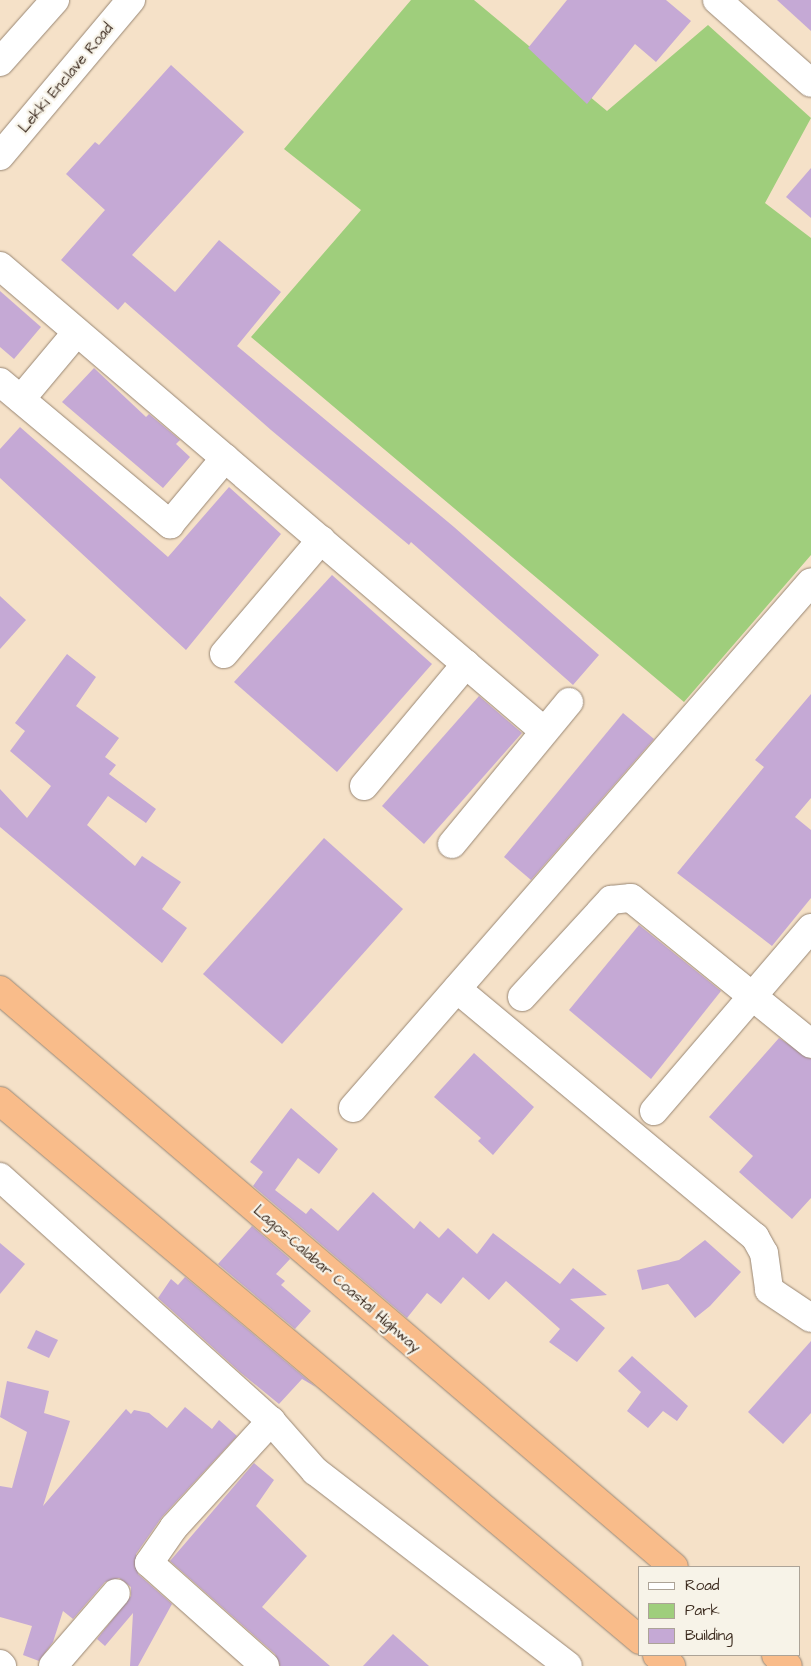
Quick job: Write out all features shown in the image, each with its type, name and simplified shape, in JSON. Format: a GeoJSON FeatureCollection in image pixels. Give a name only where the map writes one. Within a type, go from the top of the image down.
{"type":"FeatureCollection","features":[{"type":"Feature","properties":{"kind":"highway","name":"Lagos-Calabar Coastal Highway"},"geometry":{"type":"LineString","coordinates":[[0,990],[673,1566]]}},
{"type":"Feature","properties":{"kind":"highway"},"geometry":{"type":"LineString","coordinates":[[0,1100],[638,1638]]}},
{"type":"Feature","properties":{"kind":"highway"},"geometry":{"type":"LineString","coordinates":[[658,1656],[671,1666]]}},
{"type":"Feature","properties":{"kind":"highway"},"geometry":{"type":"LineString","coordinates":[[777,1656],[788,1666]]}},
{"type":"Feature","properties":{"kind":"street"},"geometry":{"type":"LineString","coordinates":[[0,62],[55,0]]}},
{"type":"Feature","properties":{"kind":"street","name":"Lekki Enclave Road"},"geometry":{"type":"LineString","coordinates":[[0,156],[131,0]]}},
{"type":"Feature","properties":{"kind":"street"},"geometry":{"type":"LineString","coordinates":[[716,0],[811,83]]}},
{"type":"Feature","properties":{"kind":"street"},"geometry":{"type":"LineString","coordinates":[[0,266],[544,731]]}},
{"type":"Feature","properties":{"kind":"street"},"geometry":{"type":"LineString","coordinates":[[21,399],[77,332]]}},
{"type":"Feature","properties":{"kind":"street"},"geometry":{"type":"LineString","coordinates":[[0,382],[170,524],[225,458]]}},
{"type":"Feature","properties":{"kind":"street"},"geometry":{"type":"LineString","coordinates":[[224,654],[321,540]]}},
{"type":"Feature","properties":{"kind":"street"},"geometry":{"type":"LineString","coordinates":[[353,1108],[811,582]]}},
{"type":"Feature","properties":{"kind":"street"},"geometry":{"type":"LineString","coordinates":[[364,786],[466,664]]}},
{"type":"Feature","properties":{"kind":"street"},"geometry":{"type":"LineString","coordinates":[[452,844],[569,702]]}},
{"type":"Feature","properties":{"kind":"street"},"geometry":{"type":"LineString","coordinates":[[522,997],[619,897],[647,907],[811,1044]]}},
{"type":"Feature","properties":{"kind":"street"},"geometry":{"type":"LineString","coordinates":[[654,1111],[811,928]]}},
{"type":"Feature","properties":{"kind":"street"},"geometry":{"type":"LineString","coordinates":[[458,989],[755,1236],[764,1253],[769,1290],[811,1318]]}},
{"type":"Feature","properties":{"kind":"street"},"geometry":{"type":"LineString","coordinates":[[0,1177],[271,1421],[315,1471],[568,1666]]}},
{"type":"Feature","properties":{"kind":"street"},"geometry":{"type":"LineString","coordinates":[[265,1666],[149,1563],[174,1527],[271,1421]]}},
{"type":"Feature","properties":{"kind":"street"},"geometry":{"type":"LineString","coordinates":[[53,1666],[116,1593]]}},
{"type":"Feature","properties":{"kind":"green space"},"geometry":{"type":"Polygon","coordinates":[[[411,0],[474,0],[607,111],[708,25],[811,118],[765,203],[811,238],[811,555],[684,702],[251,337],[361,210],[284,149],[411,0]]]}},
{"type":"Feature","properties":{"kind":"building"},"geometry":{"type":"Polygon","coordinates":[[[567,0],[666,0],[691,21],[656,62],[635,44],[587,104],[528,48],[567,0]]]}},
{"type":"Feature","properties":{"kind":"building"},"geometry":{"type":"Polygon","coordinates":[[[777,0],[811,0],[811,31],[777,0]]]}},
{"type":"Feature","properties":{"kind":"building"},"geometry":{"type":"Polygon","coordinates":[[[171,65],[244,132],[132,255],[175,292],[219,240],[281,292],[237,346],[454,527],[599,655],[573,685],[411,542],[409,545],[271,430],[125,302],[118,310],[61,260],[105,210],[66,174],[95,142],[99,145],[171,65]]]}},
{"type":"Feature","properties":{"kind":"building"},"geometry":{"type":"Polygon","coordinates":[[[811,168],[811,218],[786,197],[811,168]]]}},
{"type":"Feature","properties":{"kind":"building"},"geometry":{"type":"Polygon","coordinates":[[[0,291],[41,327],[14,359],[0,347],[0,291]]]}},
{"type":"Feature","properties":{"kind":"building"},"geometry":{"type":"Polygon","coordinates":[[[94,368],[146,417],[149,414],[180,440],[176,444],[190,457],[163,488],[62,402],[94,368]]]}},
{"type":"Feature","properties":{"kind":"building"},"geometry":{"type":"Polygon","coordinates":[[[20,427],[168,557],[229,487],[281,534],[186,650],[0,478],[0,449],[20,427]]]}},
{"type":"Feature","properties":{"kind":"building"},"geometry":{"type":"Polygon","coordinates":[[[332,575],[432,664],[337,772],[234,682],[332,575]]]}},
{"type":"Feature","properties":{"kind":"building"},"geometry":{"type":"Polygon","coordinates":[[[0,596],[26,620],[0,649],[0,596]]]}},
{"type":"Feature","properties":{"kind":"building"},"geometry":{"type":"Polygon","coordinates":[[[67,654],[96,677],[76,706],[119,738],[105,757],[116,765],[109,774],[156,809],[146,823],[108,796],[87,825],[135,866],[142,856],[181,882],[162,909],[187,928],[162,963],[0,827],[0,789],[27,818],[51,786],[10,751],[25,731],[15,723],[67,654]]]}},
{"type":"Feature","properties":{"kind":"building"},"geometry":{"type":"Polygon","coordinates":[[[811,694],[811,798],[795,817],[811,830],[811,898],[772,946],[677,873],[764,767],[755,760],[811,694]]]}},
{"type":"Feature","properties":{"kind":"building"},"geometry":{"type":"Polygon","coordinates":[[[479,696],[522,733],[424,844],[382,806],[479,696]]]}},
{"type":"Feature","properties":{"kind":"building"},"geometry":{"type":"Polygon","coordinates":[[[623,713],[654,739],[531,880],[504,857],[623,713]]]}},
{"type":"Feature","properties":{"kind":"building"},"geometry":{"type":"Polygon","coordinates":[[[324,838],[403,909],[282,1044],[203,974],[324,838]]]}},
{"type":"Feature","properties":{"kind":"building"},"geometry":{"type":"Polygon","coordinates":[[[639,925],[721,991],[651,1079],[569,1010],[639,925]]]}},
{"type":"Feature","properties":{"kind":"building"},"geometry":{"type":"Polygon","coordinates":[[[779,1038],[811,1059],[811,1198],[792,1219],[739,1172],[753,1156],[709,1117],[779,1038]]]}},
{"type":"Feature","properties":{"kind":"building"},"geometry":{"type":"Polygon","coordinates":[[[474,1053],[534,1107],[493,1155],[478,1141],[481,1138],[434,1097],[474,1053]]]}},
{"type":"Feature","properties":{"kind":"building"},"geometry":{"type":"Polygon","coordinates":[[[291,1108],[338,1149],[319,1174],[298,1158],[275,1190],[306,1214],[311,1208],[338,1231],[373,1192],[414,1229],[420,1221],[439,1238],[448,1228],[477,1254],[493,1233],[560,1284],[573,1268],[607,1295],[570,1299],[605,1328],[577,1362],[549,1342],[560,1329],[506,1281],[489,1300],[463,1277],[441,1304],[427,1293],[407,1318],[253,1186],[263,1172],[250,1162],[291,1108]]]}},
{"type":"Feature","properties":{"kind":"building"},"geometry":{"type":"Polygon","coordinates":[[[252,1226],[290,1259],[276,1274],[285,1281],[281,1285],[311,1311],[295,1329],[218,1264],[252,1226]]]}},
{"type":"Feature","properties":{"kind":"building"},"geometry":{"type":"Polygon","coordinates":[[[705,1240],[741,1272],[710,1306],[695,1318],[668,1284],[642,1290],[637,1270],[679,1260],[705,1240]]]}},
{"type":"Feature","properties":{"kind":"building"},"geometry":{"type":"Polygon","coordinates":[[[0,1243],[25,1264],[0,1294],[0,1243]]]}},
{"type":"Feature","properties":{"kind":"building"},"geometry":{"type":"Polygon","coordinates":[[[185,1277],[316,1387],[302,1379],[279,1404],[241,1373],[158,1298],[171,1279],[178,1285],[185,1277]]]}},
{"type":"Feature","properties":{"kind":"building"},"geometry":{"type":"Polygon","coordinates":[[[36,1330],[58,1340],[49,1358],[27,1348],[36,1330]]]}},
{"type":"Feature","properties":{"kind":"building"},"geometry":{"type":"Polygon","coordinates":[[[811,1341],[811,1413],[783,1444],[748,1412],[811,1341]]]}},
{"type":"Feature","properties":{"kind":"building"},"geometry":{"type":"Polygon","coordinates":[[[632,1356],[688,1406],[677,1421],[663,1411],[648,1428],[627,1411],[641,1392],[618,1371],[632,1356]]]}},
{"type":"Feature","properties":{"kind":"building"},"geometry":{"type":"Polygon","coordinates":[[[7,1381],[49,1391],[44,1413],[70,1421],[43,1506],[126,1409],[131,1414],[134,1410],[149,1413],[167,1428],[185,1407],[212,1429],[219,1420],[237,1436],[162,1517],[136,1554],[138,1574],[172,1604],[138,1666],[130,1666],[133,1613],[105,1646],[97,1639],[131,1596],[131,1587],[119,1578],[105,1582],[73,1619],[63,1611],[53,1642],[39,1661],[23,1655],[32,1626],[0,1617],[0,1486],[12,1488],[27,1432],[0,1417],[7,1381]]]}},
{"type":"Feature","properties":{"kind":"building"},"geometry":{"type":"Polygon","coordinates":[[[254,1463],[274,1480],[256,1506],[307,1556],[262,1607],[330,1666],[280,1666],[275,1654],[170,1561],[254,1463]]]}},
{"type":"Feature","properties":{"kind":"building"},"geometry":{"type":"Polygon","coordinates":[[[393,1634],[429,1666],[363,1666],[393,1634]]]}}]}
